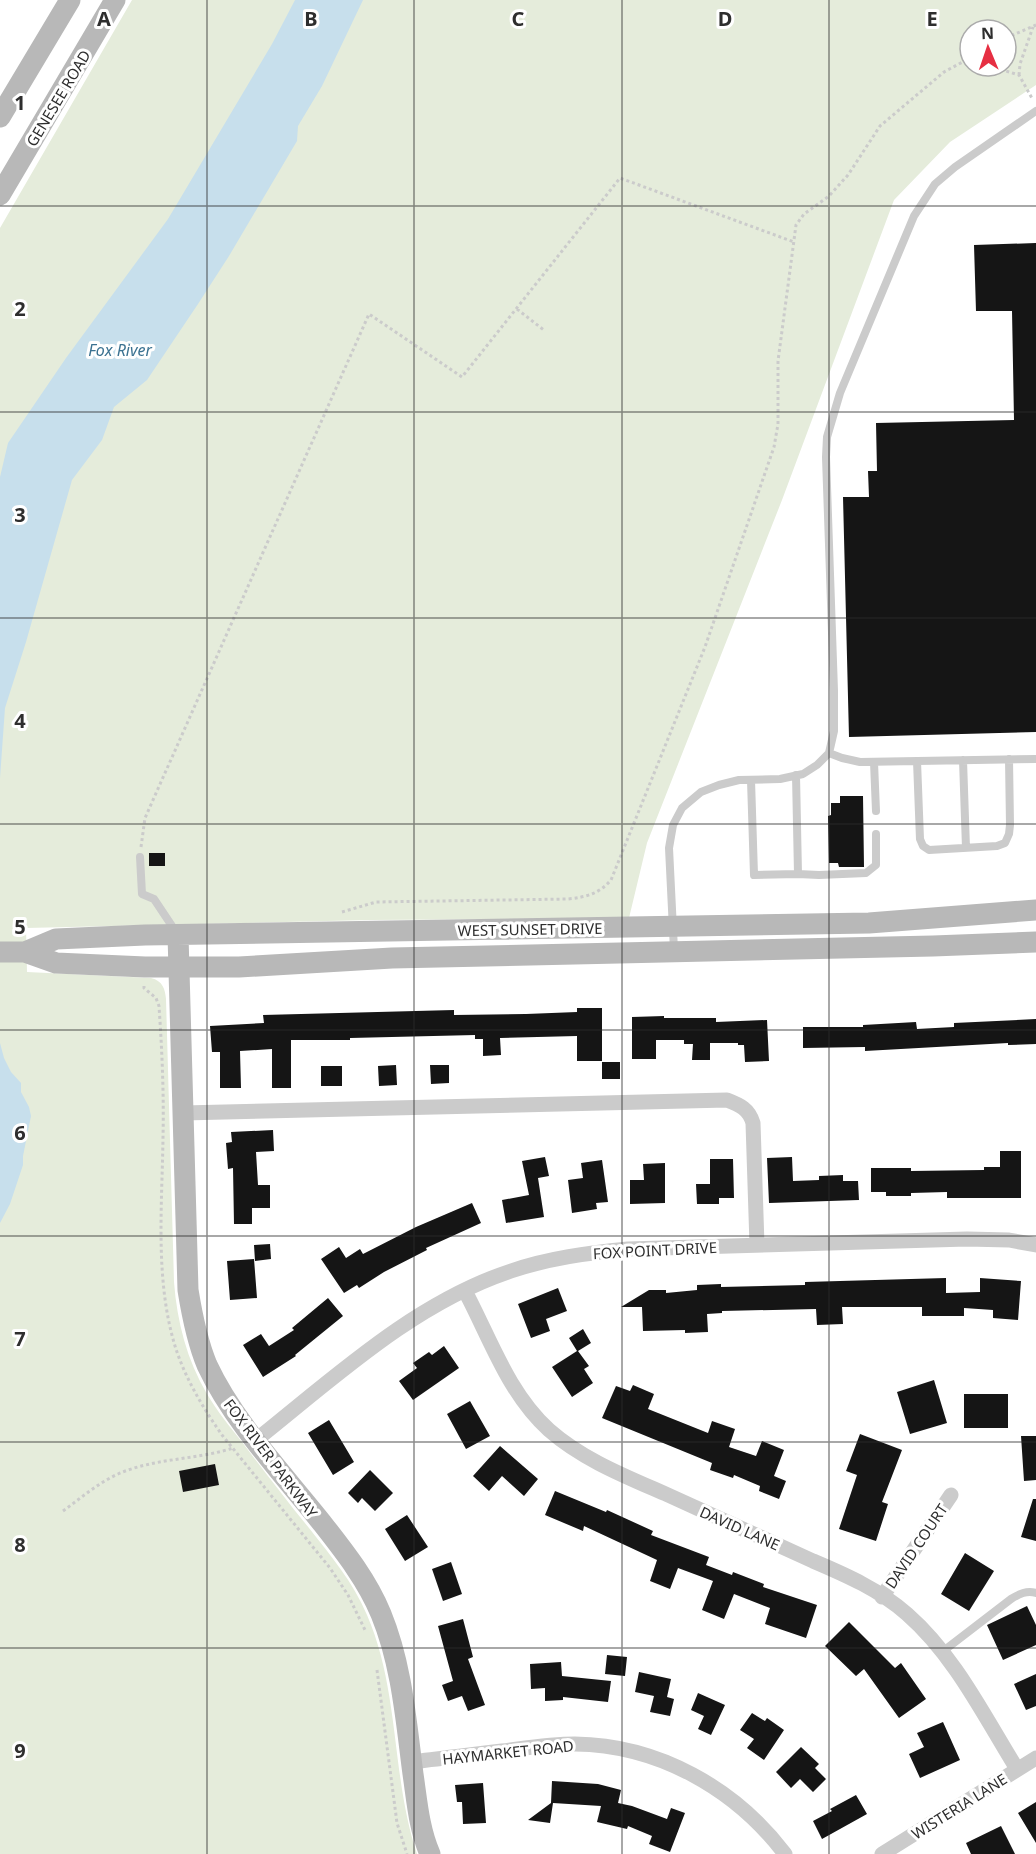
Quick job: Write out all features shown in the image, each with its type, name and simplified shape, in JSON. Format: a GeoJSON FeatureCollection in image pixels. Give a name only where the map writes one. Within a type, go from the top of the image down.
{"type":"FeatureCollection","features":[{"type":"Feature","properties":{"kind":"main road"},"geometry":{"type":"LineString","coordinates":[[0,117],[70,0]]}},
{"type":"Feature","properties":{"kind":"main road","name":"GENESEE ROAD"},"geometry":{"type":"LineString","coordinates":[[0,195],[115,0]]}},
{"type":"Feature","properties":{"kind":"main road","name":"WEST SUNSET DRIVE"},"geometry":{"type":"LineString","coordinates":[[25,952],[56,939],[869,923],[1036,910]]}},
{"type":"Feature","properties":{"kind":"main road"},"geometry":{"type":"LineString","coordinates":[[993,943],[1036,930]]}},
{"type":"Feature","properties":{"kind":"main road","name":"FOX RIVER PARKWAY"},"geometry":{"type":"LineString","coordinates":[[178,935],[188,1290],[192,1315],[207,1364],[227,1403],[358,1571],[381,1613],[393,1649],[402,1689],[418,1812],[425,1844],[430,1854]]}},
{"type":"Feature","properties":{"kind":"main road","name":"WEST SUNSET DRIVE"},"geometry":{"type":"LineString","coordinates":[[0,952],[25,952],[56,963],[239,968],[392,958],[1036,942]]}},
{"type":"Feature","properties":{"kind":"street"},"geometry":{"type":"LineString","coordinates":[[183,1113],[727,1100],[741,1106],[750,1114],[753,1123],[757,1245]]}},
{"type":"Feature","properties":{"kind":"street","name":"FOX POINT DRIVE"},"geometry":{"type":"LineString","coordinates":[[256,1440],[401,1326],[465,1291],[510,1271],[546,1261],[627,1249],[967,1239],[1009,1240],[1036,1245]]}},
{"type":"Feature","properties":{"kind":"street","name":"DAVID LANE"},"geometry":{"type":"LineString","coordinates":[[465,1291],[515,1390],[539,1419],[565,1442],[583,1455],[622,1475],[860,1582],[906,1613],[942,1652],[1017,1769]]}},
{"type":"Feature","properties":{"kind":"street","name":"DAVID COURT"},"geometry":{"type":"LineString","coordinates":[[882,1597],[951,1495]]}},
{"type":"Feature","properties":{"kind":"street","name":"HAYMARKET ROAD"},"geometry":{"type":"LineString","coordinates":[[412,1762],[546,1745],[604,1746],[634,1752],[692,1773],[726,1794],[759,1823],[785,1854]]}},
{"type":"Feature","properties":{"kind":"street","name":"WISTERIA LANE"},"geometry":{"type":"LineString","coordinates":[[882,1854],[1036,1758]]}},
{"type":"Feature","properties":{"kind":"lane"},"geometry":{"type":"LineString","coordinates":[[674,952],[669,848],[673,825],[682,808],[701,792],[719,785],[751,780],[780,779],[803,774],[829,753],[834,731],[834,691],[825,457],[827,437],[840,393],[914,216],[935,184],[955,167],[1036,111]]}},
{"type":"Feature","properties":{"kind":"lane"},"geometry":{"type":"LineString","coordinates":[[829,753],[860,762],[1036,759]]}},
{"type":"Feature","properties":{"kind":"lane"},"geometry":{"type":"LineString","coordinates":[[918,761],[920,838],[923,846],[929,850],[997,846],[1005,843],[1010,825],[1009,759]]}},
{"type":"Feature","properties":{"kind":"lane"},"geometry":{"type":"LineString","coordinates":[[963,760],[966,848]]}},
{"type":"Feature","properties":{"kind":"lane"},"geometry":{"type":"LineString","coordinates":[[874,762],[876,811]]}},
{"type":"Feature","properties":{"kind":"lane"},"geometry":{"type":"LineString","coordinates":[[796,776],[798,874]]}},
{"type":"Feature","properties":{"kind":"lane"},"geometry":{"type":"LineString","coordinates":[[751,780],[754,875],[866,873],[876,865],[876,834]]}},
{"type":"Feature","properties":{"kind":"lane"},"geometry":{"type":"LineString","coordinates":[[140,857],[142,894],[154,899],[178,935]]}},
{"type":"Feature","properties":{"kind":"lane"},"geometry":{"type":"LineString","coordinates":[[942,1652],[1011,1599],[1021,1593],[1036,1593]]}},
{"type":"Feature","properties":{"kind":"path"},"geometry":{"type":"LineString","coordinates":[[1018,33],[1034,26]]}},
{"type":"Feature","properties":{"kind":"path"},"geometry":{"type":"LineString","coordinates":[[1033,100],[1019,75],[1020,64],[1034,26]]}},
{"type":"Feature","properties":{"kind":"path"},"geometry":{"type":"LineString","coordinates":[[140,857],[145,818],[369,314],[462,377],[620,178],[794,242]]}},
{"type":"Feature","properties":{"kind":"path"},"geometry":{"type":"LineString","coordinates":[[516,309],[545,330]]}},
{"type":"Feature","properties":{"kind":"path"},"geometry":{"type":"LineString","coordinates":[[63,1510],[120,1473],[157,1462],[228,1449],[256,1440]]}},
{"type":"Feature","properties":{"kind":"green space"},"geometry":{"type":"Polygon","coordinates":[[[132,0],[1036,0],[1036,85],[950,142],[894,200],[782,500],[647,843],[629,918],[369,920],[26,928],[27,972],[151,978],[161,983],[164,989],[174,1282],[184,1340],[200,1381],[215,1407],[341,1570],[367,1615],[378,1644],[385,1673],[403,1794],[417,1854],[0,1854],[0,228],[132,0]]]}},
{"type":"Feature","properties":{"kind":"water","name":"Fox River"},"geometry":{"type":"Polygon","coordinates":[[[295,0],[363,0],[322,86],[298,126],[297,141],[229,256],[147,380],[114,407],[102,440],[72,480],[5,708],[0,778],[0,477],[8,443],[66,358],[168,219],[272,44],[295,0]]]}},
{"type":"Feature","properties":{"kind":"water"},"geometry":{"type":"Polygon","coordinates":[[[0,1043],[11,1072],[21,1083],[21,1092],[31,1116],[23,1165],[10,1204],[0,1223],[0,1043]]]}},
{"type":"Feature","properties":{"kind":"building"},"geometry":{"type":"Polygon","coordinates":[[[1036,243],[1036,732],[849,737],[843,497],[869,497],[868,471],[877,471],[876,423],[1014,420],[1012,311],[976,311],[974,245],[1036,243]]]}},
{"type":"Feature","properties":{"kind":"building"},"geometry":{"type":"Polygon","coordinates":[[[840,796],[863,796],[864,867],[839,867],[838,863],[829,863],[828,816],[831,815],[831,803],[840,803],[840,796]]]}},
{"type":"Feature","properties":{"kind":"building"},"geometry":{"type":"Polygon","coordinates":[[[149,853],[165,853],[165,866],[149,866],[149,853]]]}},
{"type":"Feature","properties":{"kind":"building"},"geometry":{"type":"Polygon","coordinates":[[[577,1008],[602,1008],[602,1061],[577,1061],[577,1036],[500,1038],[501,1055],[483,1056],[483,1039],[475,1039],[475,1035],[291,1040],[291,1088],[272,1088],[272,1049],[240,1051],[241,1088],[220,1088],[220,1052],[212,1052],[210,1026],[264,1023],[263,1015],[454,1010],[454,1015],[526,1014],[577,1012],[577,1008]]]}},
{"type":"Feature","properties":{"kind":"building"},"geometry":{"type":"Polygon","coordinates":[[[664,1016],[664,1018],[716,1018],[716,1022],[767,1020],[769,1061],[745,1062],[744,1045],[738,1045],[738,1043],[710,1043],[710,1060],[692,1060],[693,1044],[684,1044],[684,1040],[656,1040],[656,1059],[632,1059],[632,1017],[664,1016]]]}},
{"type":"Feature","properties":{"kind":"building"},"geometry":{"type":"Polygon","coordinates":[[[1036,1019],[1036,1044],[1008,1045],[1008,1043],[865,1051],[865,1047],[803,1048],[803,1027],[863,1027],[863,1025],[916,1022],[917,1029],[954,1027],[954,1023],[1036,1019]]]}},
{"type":"Feature","properties":{"kind":"building"},"geometry":{"type":"Polygon","coordinates":[[[602,1062],[620,1062],[620,1079],[602,1079],[602,1062]]]}},
{"type":"Feature","properties":{"kind":"building"},"geometry":{"type":"Polygon","coordinates":[[[396,1065],[397,1085],[379,1086],[378,1066],[396,1065]]]}},
{"type":"Feature","properties":{"kind":"building"},"geometry":{"type":"Polygon","coordinates":[[[430,1065],[449,1065],[449,1083],[431,1084],[430,1065]]]}},
{"type":"Feature","properties":{"kind":"building"},"geometry":{"type":"Polygon","coordinates":[[[321,1066],[342,1066],[342,1086],[321,1086],[321,1066]]]}},
{"type":"Feature","properties":{"kind":"building"},"geometry":{"type":"Polygon","coordinates":[[[273,1130],[274,1151],[256,1152],[258,1185],[270,1185],[270,1208],[252,1208],[252,1224],[234,1224],[233,1168],[228,1169],[226,1143],[232,1142],[231,1132],[273,1130]]]}},
{"type":"Feature","properties":{"kind":"building"},"geometry":{"type":"Polygon","coordinates":[[[1000,1151],[1021,1151],[1021,1198],[947,1198],[947,1192],[886,1196],[886,1192],[871,1192],[871,1168],[911,1168],[911,1171],[984,1170],[984,1167],[1000,1167],[1000,1151]]]}},
{"type":"Feature","properties":{"kind":"building"},"geometry":{"type":"Polygon","coordinates":[[[545,1157],[549,1176],[538,1178],[544,1217],[506,1223],[502,1200],[529,1195],[522,1161],[545,1157]]]}},
{"type":"Feature","properties":{"kind":"building"},"geometry":{"type":"Polygon","coordinates":[[[792,1157],[793,1181],[819,1180],[819,1176],[843,1175],[843,1181],[858,1181],[859,1200],[769,1203],[767,1158],[792,1157]]]}},
{"type":"Feature","properties":{"kind":"building"},"geometry":{"type":"Polygon","coordinates":[[[710,1159],[733,1159],[734,1198],[719,1198],[719,1204],[697,1204],[696,1184],[710,1184],[710,1159]]]}},
{"type":"Feature","properties":{"kind":"building"},"geometry":{"type":"Polygon","coordinates":[[[602,1160],[608,1202],[596,1203],[597,1209],[572,1213],[568,1180],[583,1178],[581,1163],[602,1160]]]}},
{"type":"Feature","properties":{"kind":"building"},"geometry":{"type":"Polygon","coordinates":[[[665,1163],[665,1203],[630,1204],[630,1180],[644,1180],[643,1164],[665,1163]]]}},
{"type":"Feature","properties":{"kind":"building"},"geometry":{"type":"Polygon","coordinates":[[[472,1203],[481,1223],[426,1248],[427,1250],[359,1288],[357,1285],[344,1293],[321,1259],[339,1247],[346,1258],[360,1249],[363,1254],[416,1227],[472,1203]]]}},
{"type":"Feature","properties":{"kind":"building"},"geometry":{"type":"Polygon","coordinates":[[[270,1244],[271,1259],[255,1261],[254,1245],[270,1244]]]}},
{"type":"Feature","properties":{"kind":"building"},"geometry":{"type":"Polygon","coordinates":[[[254,1259],[257,1298],[230,1300],[227,1261],[254,1259]]]}},
{"type":"Feature","properties":{"kind":"building"},"geometry":{"type":"Polygon","coordinates":[[[946,1278],[946,1293],[980,1292],[980,1278],[1021,1281],[1018,1320],[993,1318],[993,1310],[964,1308],[964,1316],[922,1316],[922,1307],[842,1307],[843,1324],[817,1325],[816,1309],[722,1311],[722,1313],[707,1314],[708,1332],[685,1333],[685,1330],[643,1331],[642,1307],[621,1307],[649,1290],[666,1290],[666,1293],[697,1290],[697,1285],[721,1284],[721,1287],[805,1285],[805,1282],[946,1278]]]}},
{"type":"Feature","properties":{"kind":"building"},"geometry":{"type":"Polygon","coordinates":[[[558,1288],[567,1311],[546,1319],[550,1331],[531,1338],[518,1304],[558,1288]]]}},
{"type":"Feature","properties":{"kind":"building"},"geometry":{"type":"Polygon","coordinates":[[[328,1298],[343,1316],[296,1356],[263,1377],[243,1345],[261,1334],[269,1346],[294,1330],[292,1328],[328,1298]]]}},
{"type":"Feature","properties":{"kind":"building"},"geometry":{"type":"Polygon","coordinates":[[[583,1329],[591,1343],[578,1351],[589,1366],[584,1369],[593,1383],[572,1397],[552,1367],[577,1351],[569,1338],[583,1329]]]}},
{"type":"Feature","properties":{"kind":"building"},"geometry":{"type":"Polygon","coordinates":[[[444,1346],[459,1368],[413,1400],[399,1381],[417,1368],[413,1363],[429,1352],[432,1355],[444,1346]]]}},
{"type":"Feature","properties":{"kind":"building"},"geometry":{"type":"Polygon","coordinates":[[[934,1380],[947,1423],[910,1434],[897,1392],[934,1380]]]}},
{"type":"Feature","properties":{"kind":"building"},"geometry":{"type":"Polygon","coordinates":[[[633,1385],[654,1394],[648,1409],[708,1433],[712,1421],[735,1429],[729,1447],[756,1456],[762,1441],[784,1450],[774,1476],[786,1481],[779,1499],[759,1491],[760,1486],[734,1475],[733,1478],[710,1470],[712,1463],[602,1418],[616,1386],[630,1391],[633,1385]]]}},
{"type":"Feature","properties":{"kind":"building"},"geometry":{"type":"Polygon","coordinates":[[[964,1394],[1008,1394],[1008,1428],[964,1428],[964,1394]]]}},
{"type":"Feature","properties":{"kind":"building"},"geometry":{"type":"Polygon","coordinates":[[[470,1401],[490,1436],[466,1449],[447,1414],[470,1401]]]}},
{"type":"Feature","properties":{"kind":"building"},"geometry":{"type":"Polygon","coordinates":[[[329,1420],[354,1462],[333,1475],[308,1433],[329,1420]]]}},
{"type":"Feature","properties":{"kind":"building"},"geometry":{"type":"Polygon","coordinates":[[[860,1434],[902,1450],[882,1502],[888,1504],[876,1541],[839,1529],[857,1475],[846,1471],[860,1434]]]}},
{"type":"Feature","properties":{"kind":"building"},"geometry":{"type":"Polygon","coordinates":[[[1021,1436],[1036,1436],[1036,1480],[1024,1481],[1021,1436]]]}},
{"type":"Feature","properties":{"kind":"building"},"geometry":{"type":"Polygon","coordinates":[[[500,1446],[538,1479],[524,1496],[502,1476],[489,1491],[473,1476],[500,1446]]]}},
{"type":"Feature","properties":{"kind":"building"},"geometry":{"type":"Polygon","coordinates":[[[215,1464],[219,1485],[183,1492],[179,1471],[215,1464]]]}},
{"type":"Feature","properties":{"kind":"building"},"geometry":{"type":"Polygon","coordinates":[[[370,1470],[393,1493],[375,1511],[362,1498],[358,1503],[348,1493],[370,1470]]]}},
{"type":"Feature","properties":{"kind":"building"},"geometry":{"type":"Polygon","coordinates":[[[555,1491],[606,1512],[607,1510],[653,1531],[651,1535],[709,1557],[706,1565],[732,1575],[733,1572],[764,1584],[763,1587],[817,1605],[806,1638],[765,1624],[770,1608],[734,1594],[724,1619],[702,1610],[713,1581],[678,1568],[670,1589],[650,1581],[657,1560],[584,1526],[583,1531],[545,1515],[555,1491]]]}},
{"type":"Feature","properties":{"kind":"building"},"geometry":{"type":"Polygon","coordinates":[[[1033,1499],[1036,1499],[1036,1541],[1021,1537],[1033,1499]]]}},
{"type":"Feature","properties":{"kind":"building"},"geometry":{"type":"Polygon","coordinates":[[[407,1515],[428,1547],[405,1561],[385,1529],[407,1515]]]}},
{"type":"Feature","properties":{"kind":"building"},"geometry":{"type":"Polygon","coordinates":[[[965,1553],[994,1571],[969,1611],[941,1594],[965,1553]]]}},
{"type":"Feature","properties":{"kind":"building"},"geometry":{"type":"Polygon","coordinates":[[[451,1562],[462,1594],[443,1601],[432,1569],[451,1562]]]}},
{"type":"Feature","properties":{"kind":"building"},"geometry":{"type":"Polygon","coordinates":[[[1027,1606],[1036,1625],[1036,1645],[1003,1660],[987,1625],[1027,1606]]]}},
{"type":"Feature","properties":{"kind":"building"},"geometry":{"type":"Polygon","coordinates":[[[463,1619],[473,1657],[468,1659],[485,1705],[468,1711],[462,1696],[448,1701],[442,1685],[453,1681],[438,1626],[463,1619]]]}},
{"type":"Feature","properties":{"kind":"building"},"geometry":{"type":"Polygon","coordinates":[[[849,1622],[895,1668],[901,1663],[926,1699],[899,1718],[864,1669],[856,1676],[825,1646],[849,1622]]]}},
{"type":"Feature","properties":{"kind":"building"},"geometry":{"type":"Polygon","coordinates":[[[607,1655],[627,1657],[625,1676],[605,1674],[607,1655]]]}},
{"type":"Feature","properties":{"kind":"building"},"geometry":{"type":"Polygon","coordinates":[[[561,1662],[562,1676],[611,1681],[608,1702],[563,1697],[563,1700],[545,1701],[545,1688],[531,1689],[530,1664],[561,1662]]]}},
{"type":"Feature","properties":{"kind":"building"},"geometry":{"type":"Polygon","coordinates":[[[639,1672],[671,1679],[667,1697],[674,1699],[670,1716],[650,1712],[654,1696],[635,1692],[639,1672]]]}},
{"type":"Feature","properties":{"kind":"building"},"geometry":{"type":"Polygon","coordinates":[[[1036,1674],[1036,1706],[1026,1710],[1014,1684],[1036,1674]]]}},
{"type":"Feature","properties":{"kind":"building"},"geometry":{"type":"Polygon","coordinates":[[[698,1693],[725,1705],[711,1735],[698,1729],[704,1716],[691,1710],[698,1693]]]}},
{"type":"Feature","properties":{"kind":"building"},"geometry":{"type":"Polygon","coordinates":[[[752,1713],[765,1721],[767,1718],[784,1730],[764,1760],[747,1748],[754,1739],[740,1730],[752,1713]]]}},
{"type":"Feature","properties":{"kind":"building"},"geometry":{"type":"Polygon","coordinates":[[[943,1722],[960,1760],[920,1778],[909,1754],[924,1747],[917,1733],[943,1722]]]}},
{"type":"Feature","properties":{"kind":"building"},"geometry":{"type":"Polygon","coordinates":[[[801,1747],[819,1764],[815,1768],[826,1779],[813,1792],[800,1779],[791,1788],[776,1772],[801,1747]]]}},
{"type":"Feature","properties":{"kind":"building"},"geometry":{"type":"Polygon","coordinates":[[[552,1781],[598,1784],[621,1790],[618,1803],[667,1819],[671,1808],[685,1813],[670,1852],[649,1844],[652,1836],[628,1826],[627,1829],[597,1822],[601,1806],[553,1803],[550,1823],[528,1820],[551,1803],[552,1781]]]}},
{"type":"Feature","properties":{"kind":"building"},"geometry":{"type":"Polygon","coordinates":[[[483,1783],[486,1823],[463,1824],[462,1802],[457,1802],[455,1785],[483,1783]]]}},
{"type":"Feature","properties":{"kind":"building"},"geometry":{"type":"Polygon","coordinates":[[[856,1795],[867,1814],[822,1839],[813,1821],[856,1795]]]}},
{"type":"Feature","properties":{"kind":"building"},"geometry":{"type":"Polygon","coordinates":[[[1036,1802],[1036,1843],[1018,1813],[1036,1802]]]}},
{"type":"Feature","properties":{"kind":"building"},"geometry":{"type":"Polygon","coordinates":[[[1001,1826],[1015,1854],[971,1854],[966,1843],[1001,1826]]]}}]}
